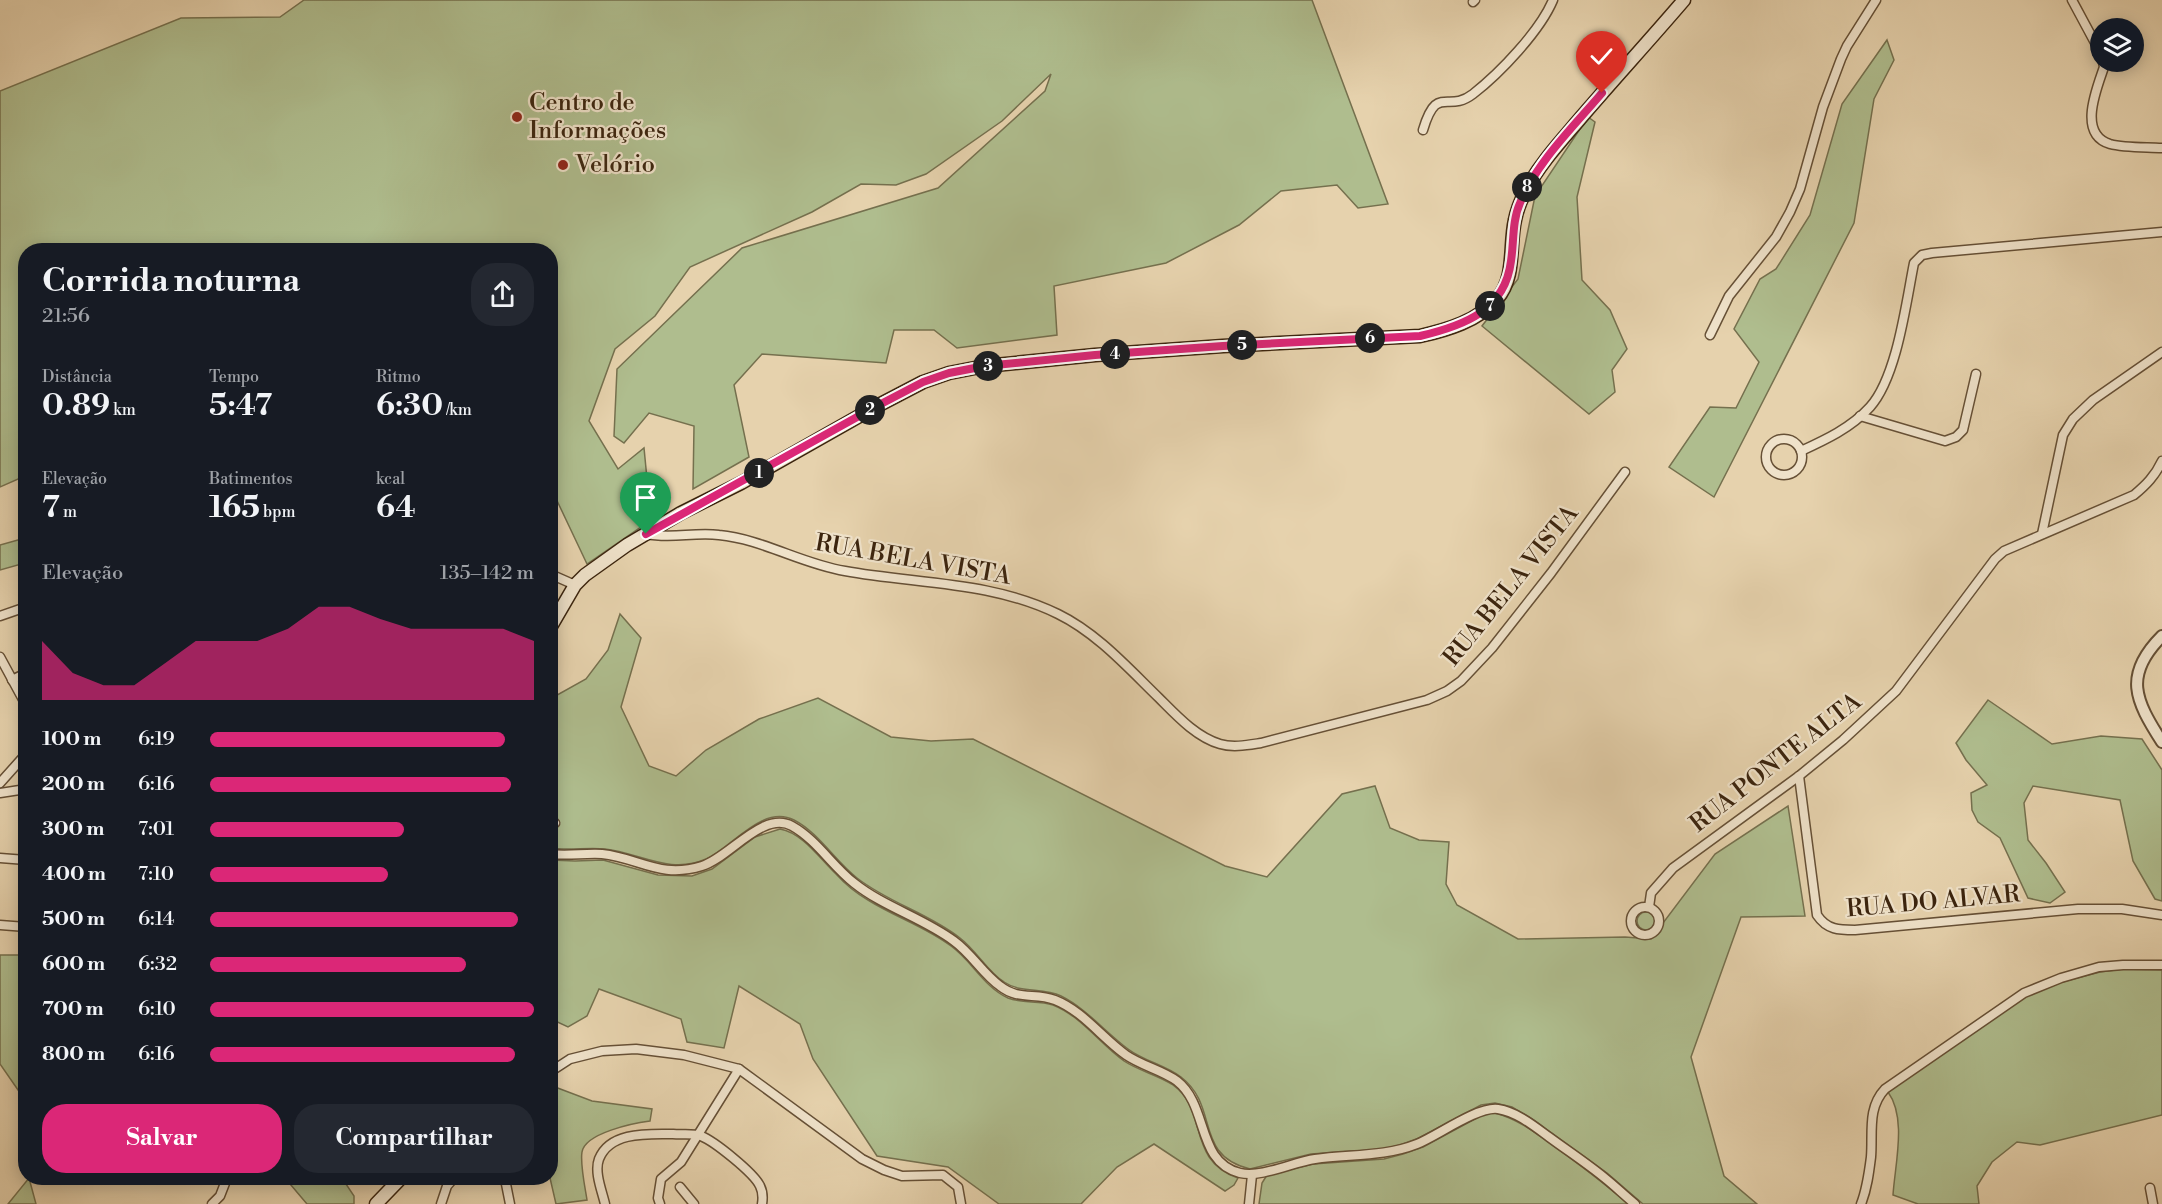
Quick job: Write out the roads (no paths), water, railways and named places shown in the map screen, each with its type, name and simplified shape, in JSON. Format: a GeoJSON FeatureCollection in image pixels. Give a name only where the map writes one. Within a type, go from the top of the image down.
{"type":"FeatureCollection","features":[{"type":"Feature","properties":{"kind":"main road"},"geometry":{"type":"LineString","coordinates":[[558,615],[576,585],[585,575],[646,534],[877,406],[923,382],[949,373],[985,366],[1095,355],[1420,336],[1446,330],[1471,319],[1488,309],[1499,297],[1505,284],[1511,261],[1514,221],[1518,205],[1527,188],[1563,139],[1684,0]]}},
{"type":"Feature","properties":{"kind":"main road"},"geometry":{"type":"LineString","coordinates":[[376,1204],[394,1185]]}},
{"type":"Feature","properties":{"kind":"street"},"geometry":{"type":"LineString","coordinates":[[1423,130],[1429,111],[1435,104],[1461,100],[1472,95],[1495,74],[1542,23],[1553,0]]}},
{"type":"Feature","properties":{"kind":"street"},"geometry":{"type":"LineString","coordinates":[[1710,334],[1729,296],[1776,237],[1790,212],[1800,189],[1823,107],[1841,58],[1846,46],[1876,0]]}},
{"type":"Feature","properties":{"kind":"street"},"geometry":{"type":"LineString","coordinates":[[2072,0],[2090,33]]}},
{"type":"Feature","properties":{"kind":"street"},"geometry":{"type":"LineString","coordinates":[[2103,72],[2091,112],[2093,128],[2097,135],[2110,144],[2162,148]]}},
{"type":"Feature","properties":{"kind":"street"},"geometry":{"type":"LineString","coordinates":[[1800,451],[1830,438],[1870,407],[1890,374],[1914,263],[1923,255],[2162,232]]}},
{"type":"Feature","properties":{"kind":"street"},"geometry":{"type":"LineString","coordinates":[[2042,534],[2063,435],[2073,419],[2093,400],[2162,352]]}},
{"type":"Feature","properties":{"kind":"street"},"geometry":{"type":"LineString","coordinates":[[1860,416],[1945,441],[1956,437],[1963,430],[1976,374]]}},
{"type":"Feature","properties":{"kind":"street"},"geometry":{"type":"LineString","coordinates":[[1779,440],[1792,441],[1800,451],[1798,468],[1786,474],[1773,471],[1766,460],[1768,447],[1779,440]]}},
{"type":"Feature","properties":{"kind":"street","name":"RUA PONTE ALTA"},"geometry":{"type":"LineString","coordinates":[[1648,907],[1651,893],[1673,868],[1799,776],[1843,740],[1896,691],[1995,559],[2019,543],[2134,495],[2151,479],[2162,461]]}},
{"type":"Feature","properties":{"kind":"street","name":"RUA BELA VISTA"},"geometry":{"type":"LineString","coordinates":[[646,534],[661,537],[718,534],[844,571],[970,587],[1002,593],[1032,603],[1059,614],[1103,645],[1176,715],[1200,734],[1220,744],[1237,746],[1261,743],[1408,706],[1427,700],[1461,681],[1492,648],[1544,582],[1625,472]]}},
{"type":"Feature","properties":{"kind":"street"},"geometry":{"type":"LineString","coordinates":[[558,577],[576,585]]}},
{"type":"Feature","properties":{"kind":"street"},"geometry":{"type":"LineString","coordinates":[[0,616],[18,610]]}},
{"type":"Feature","properties":{"kind":"street"},"geometry":{"type":"LineString","coordinates":[[2162,636],[2140,664],[2136,677],[2136,688],[2141,704],[2162,742]]}},
{"type":"Feature","properties":{"kind":"street"},"geometry":{"type":"LineString","coordinates":[[0,657],[18,691]]}},
{"type":"Feature","properties":{"kind":"street"},"geometry":{"type":"LineString","coordinates":[[12,680],[18,677]]}},
{"type":"Feature","properties":{"kind":"street"},"geometry":{"type":"LineString","coordinates":[[0,783],[18,763]]}},
{"type":"Feature","properties":{"kind":"street","name":"RUA DO ALVAR"},"geometry":{"type":"LineString","coordinates":[[1799,776],[1817,915],[1828,927],[1837,930],[1855,930],[2099,908],[2162,915]]}},
{"type":"Feature","properties":{"kind":"street"},"geometry":{"type":"LineString","coordinates":[[0,793],[18,790]]}},
{"type":"Feature","properties":{"kind":"street"},"geometry":{"type":"LineString","coordinates":[[558,855],[604,855],[659,870],[691,870],[716,860],[759,829],[780,823],[791,825],[862,889],[934,927],[956,942],[998,985],[1011,993],[1057,1000],[1086,1020],[1126,1055],[1177,1081],[1189,1094],[1198,1110],[1207,1143],[1214,1155],[1230,1169],[1252,1174],[1312,1159],[1383,1154],[1402,1150],[1483,1110],[1495,1108],[1510,1112],[1530,1123],[1604,1177],[1635,1204]]}},
{"type":"Feature","properties":{"kind":"street"},"geometry":{"type":"LineString","coordinates":[[0,858],[18,859]]}},
{"type":"Feature","properties":{"kind":"street"},"geometry":{"type":"LineString","coordinates":[[0,925],[18,926]]}},
{"type":"Feature","properties":{"kind":"street"},"geometry":{"type":"LineString","coordinates":[[1861,1204],[1867,1188],[1871,1156],[1872,1110],[1876,1098],[1885,1089],[2024,993],[2061,978],[2099,967],[2162,965]]}},
{"type":"Feature","properties":{"kind":"street"},"geometry":{"type":"LineString","coordinates":[[558,1067],[570,1059],[602,1051],[636,1049],[684,1055],[739,1069],[862,1160],[902,1176],[943,1175],[958,1187],[961,1204]]}},
{"type":"Feature","properties":{"kind":"street"},"geometry":{"type":"LineString","coordinates":[[660,1204],[658,1198],[661,1179],[681,1162],[739,1069]]}},
{"type":"Feature","properties":{"kind":"street"},"geometry":{"type":"LineString","coordinates":[[605,1204],[597,1169],[598,1160],[604,1150],[613,1144],[641,1134],[699,1135],[715,1143],[754,1177],[762,1190],[762,1204]]}},
{"type":"Feature","properties":{"kind":"street"},"geometry":{"type":"LineString","coordinates":[[1249,1204],[1252,1174]]}},
{"type":"Feature","properties":{"kind":"street"},"geometry":{"type":"LineString","coordinates":[[212,1204],[224,1185]]}},
{"type":"Feature","properties":{"kind":"street"},"geometry":{"type":"LineString","coordinates":[[441,1204],[448,1185]]}},
{"type":"Feature","properties":{"kind":"street"},"geometry":{"type":"LineString","coordinates":[[506,1185],[510,1204]]}},
{"type":"Feature","properties":{"kind":"street"},"geometry":{"type":"LineString","coordinates":[[680,1187],[694,1204]]}},
{"type":"Feature","properties":{"kind":"street"},"geometry":{"type":"LineString","coordinates":[[2150,1188],[2153,1204]]}},
{"type":"Feature","properties":{"kind":"place","name":"Centro de Informações"},"geometry":{"type":"Point","coordinates":[517,117]}},
{"type":"Feature","properties":{"kind":"place","name":"Velório"},"geometry":{"type":"Point","coordinates":[563,165]}}]}
